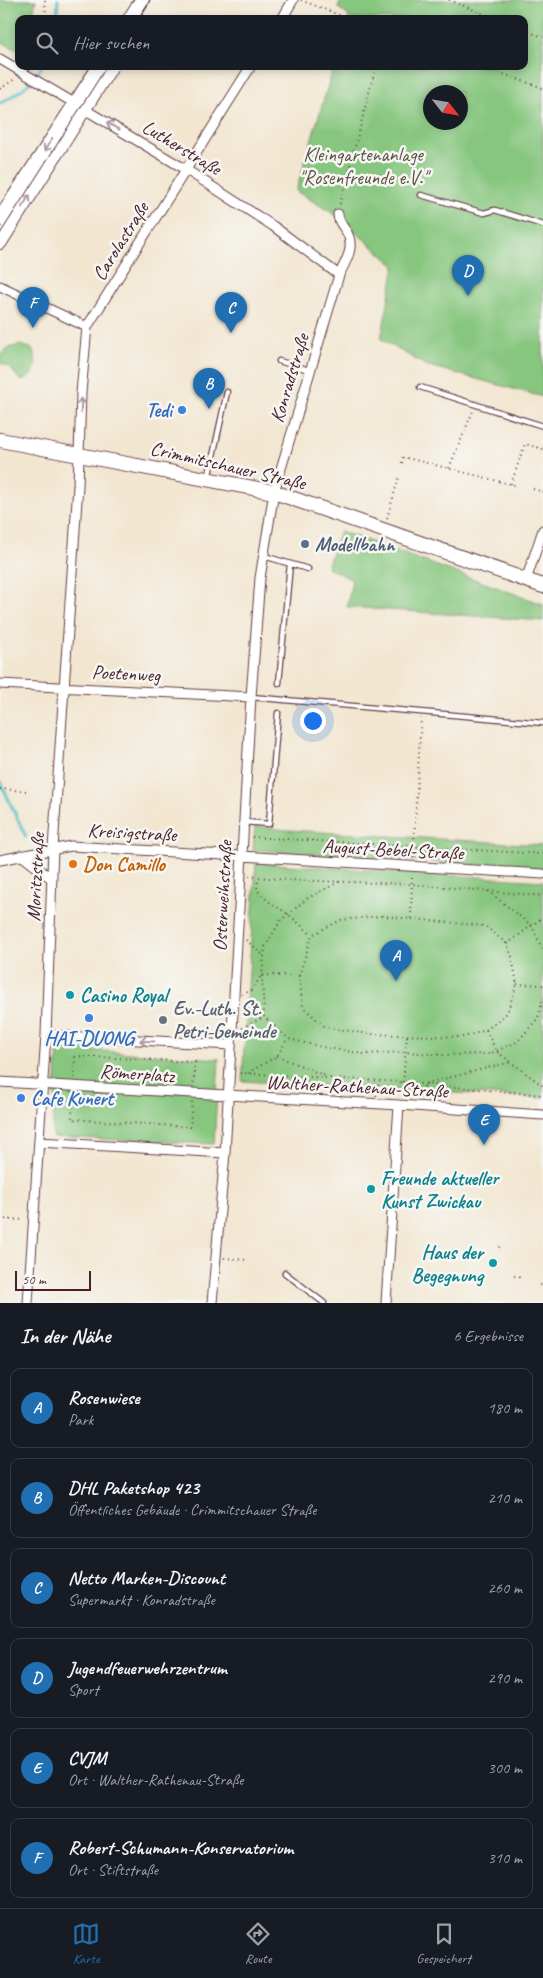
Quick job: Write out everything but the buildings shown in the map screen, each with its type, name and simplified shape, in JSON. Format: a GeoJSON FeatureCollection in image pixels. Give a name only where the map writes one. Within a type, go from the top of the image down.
{"type":"FeatureCollection","features":[{"type":"Feature","properties":{"kind":"main road"},"geometry":{"type":"LineString","coordinates":[[133,15],[142,0]]}},
{"type":"Feature","properties":{"kind":"main road"},"geometry":{"type":"LineString","coordinates":[[144,15],[153,0]]}},
{"type":"Feature","properties":{"kind":"main road"},"geometry":{"type":"LineString","coordinates":[[0,242],[80,107],[98,70]]}},
{"type":"Feature","properties":{"kind":"main road"},"geometry":{"type":"LineString","coordinates":[[0,219],[108,70]]}},
{"type":"Feature","properties":{"kind":"main road","name":"Crimmitschauer Straße"},"geometry":{"type":"LineString","coordinates":[[0,440],[274,492],[543,586]]}},
{"type":"Feature","properties":{"kind":"street"},"geometry":{"type":"LineString","coordinates":[[284,15],[293,0]]}},
{"type":"Feature","properties":{"kind":"street","name":"Lutherstraße"},"geometry":{"type":"LineString","coordinates":[[0,59],[15,68]]}},
{"type":"Feature","properties":{"kind":"street","name":"Lutherstraße"},"geometry":{"type":"LineString","coordinates":[[18,70],[185,169],[273,226],[339,275]]}},
{"type":"Feature","properties":{"kind":"street","name":"Carolastraße"},"geometry":{"type":"LineString","coordinates":[[80,454],[81,393],[88,327],[185,169],[249,70]]}},
{"type":"Feature","properties":{"kind":"street","name":"Konradstraße"},"geometry":{"type":"LineString","coordinates":[[274,492],[339,275],[350,253],[350,239],[339,220],[338,214]]}},
{"type":"Feature","properties":{"kind":"street"},"geometry":{"type":"LineString","coordinates":[[0,286],[88,327]]}},
{"type":"Feature","properties":{"kind":"street","name":"Moritzstraße"},"geometry":{"type":"LineString","coordinates":[[28,1303],[46,1035],[53,848],[80,454]]}},
{"type":"Feature","properties":{"kind":"street","name":"Osterweihstraße"},"geometry":{"type":"LineString","coordinates":[[212,1303],[229,1096],[240,875],[260,578],[274,492]]}},
{"type":"Feature","properties":{"kind":"street"},"geometry":{"type":"LineString","coordinates":[[526,580],[540,547],[543,530]]}},
{"type":"Feature","properties":{"kind":"street","name":"Poetenweg"},"geometry":{"type":"LineString","coordinates":[[0,684],[251,697]]}},
{"type":"Feature","properties":{"kind":"street","name":"Kreisigstraße"},"geometry":{"type":"LineString","coordinates":[[0,860],[53,848],[71,846],[235,855],[242,857]]}},
{"type":"Feature","properties":{"kind":"street"},"geometry":{"type":"LineString","coordinates":[[21,855],[52,879]]}},
{"type":"Feature","properties":{"kind":"street","name":"August-Bebel-Straße"},"geometry":{"type":"LineString","coordinates":[[242,857],[543,874]]}},
{"type":"Feature","properties":{"kind":"street","name":"Römerplatz"},"geometry":{"type":"LineString","coordinates":[[46,1035],[231,1045]]}},
{"type":"Feature","properties":{"kind":"street","name":"Römerplatz"},"geometry":{"type":"LineString","coordinates":[[0,1082],[229,1096]]}},
{"type":"Feature","properties":{"kind":"street","name":"Walther-Rathenau-Straße"},"geometry":{"type":"LineString","coordinates":[[229,1096],[423,1106],[543,1115]]}},
{"type":"Feature","properties":{"kind":"street"},"geometry":{"type":"LineString","coordinates":[[386,1303],[399,1105]]}},
{"type":"Feature","properties":{"kind":"street"},"geometry":{"type":"LineString","coordinates":[[39,1142],[225,1153]]}},
{"type":"Feature","properties":{"kind":"lane"},"geometry":{"type":"LineString","coordinates":[[421,195],[484,213],[495,210],[543,225]]}},
{"type":"Feature","properties":{"kind":"lane"},"geometry":{"type":"LineString","coordinates":[[279,361],[309,370]]}},
{"type":"Feature","properties":{"kind":"lane"},"geometry":{"type":"LineString","coordinates":[[420,387],[543,426]]}},
{"type":"Feature","properties":{"kind":"lane"},"geometry":{"type":"LineString","coordinates":[[208,479],[227,392]]}},
{"type":"Feature","properties":{"kind":"lane"},"geometry":{"type":"LineString","coordinates":[[264,556],[308,569]]}},
{"type":"Feature","properties":{"kind":"lane"},"geometry":{"type":"LineString","coordinates":[[279,683],[290,564]]}},
{"type":"Feature","properties":{"kind":"lane"},"geometry":{"type":"LineString","coordinates":[[251,697],[543,722]]}},
{"type":"Feature","properties":{"kind":"lane"},"geometry":{"type":"LineString","coordinates":[[244,822],[269,824],[278,713]]}},
{"type":"Feature","properties":{"kind":"lane"},"geometry":{"type":"LineString","coordinates":[[285,1273],[324,1303]]}},
{"type":"Feature","properties":{"kind":"path"},"geometry":{"type":"LineString","coordinates":[[45,0],[46,15]]}},
{"type":"Feature","properties":{"kind":"path"},"geometry":{"type":"LineString","coordinates":[[301,0],[340,15]]}},
{"type":"Feature","properties":{"kind":"path"},"geometry":{"type":"LineString","coordinates":[[449,0],[487,15]]}},
{"type":"Feature","properties":{"kind":"path"},"geometry":{"type":"LineString","coordinates":[[528,31],[543,37]]}},
{"type":"Feature","properties":{"kind":"path"},"geometry":{"type":"LineString","coordinates":[[338,214],[375,70]]}},
{"type":"Feature","properties":{"kind":"path"},"geometry":{"type":"LineString","coordinates":[[491,70],[543,88]]}},
{"type":"Feature","properties":{"kind":"path"},"geometry":{"type":"LineString","coordinates":[[449,468],[476,405]]}},
{"type":"Feature","properties":{"kind":"path"},"geometry":{"type":"LineString","coordinates":[[511,484],[525,444],[543,449]]}},
{"type":"Feature","properties":{"kind":"path"},"geometry":{"type":"LineString","coordinates":[[402,462],[403,457],[518,486]]}},
{"type":"Feature","properties":{"kind":"path"},"geometry":{"type":"LineString","coordinates":[[384,530],[399,477]]}},
{"type":"Feature","properties":{"kind":"path"},"geometry":{"type":"LineString","coordinates":[[533,489],[543,492]]}},
{"type":"Feature","properties":{"kind":"path"},"geometry":{"type":"LineString","coordinates":[[410,918],[421,711]]}},
{"type":"Feature","properties":{"kind":"path"},"geometry":{"type":"LineString","coordinates":[[0,789],[26,791]]}},
{"type":"Feature","properties":{"kind":"path"},"geometry":{"type":"LineString","coordinates":[[243,837],[543,854]]}},
{"type":"Feature","properties":{"kind":"path"},"geometry":{"type":"LineString","coordinates":[[240,875],[287,880],[411,884],[543,896]]}},
{"type":"Feature","properties":{"kind":"path"},"geometry":{"type":"LineString","coordinates":[[258,877],[257,890],[312,936]]}},
{"type":"Feature","properties":{"kind":"path"},"geometry":{"type":"LineString","coordinates":[[339,882],[308,898],[281,920],[265,947],[262,975],[264,1017],[288,1038],[322,1048],[364,1054],[406,1052],[444,1055],[489,1054],[517,1042],[538,1018],[542,1008],[543,997]]}},
{"type":"Feature","properties":{"kind":"path"},"geometry":{"type":"LineString","coordinates":[[488,891],[532,926],[543,951]]}},
{"type":"Feature","properties":{"kind":"path"},"geometry":{"type":"LineString","coordinates":[[382,916],[485,926],[506,944],[512,957],[517,984],[507,1014],[486,1030],[464,1037],[369,1034],[326,1027],[303,1007],[299,976],[312,936],[341,920],[382,916]]}},
{"type":"Feature","properties":{"kind":"path"},"geometry":{"type":"LineString","coordinates":[[506,944],[543,918]]}},
{"type":"Feature","properties":{"kind":"path"},"geometry":{"type":"LineString","coordinates":[[237,932],[264,956]]}},
{"type":"Feature","properties":{"kind":"path"},"geometry":{"type":"LineString","coordinates":[[262,975],[299,976]]}},
{"type":"Feature","properties":{"kind":"path"},"geometry":{"type":"LineString","coordinates":[[233,997],[251,991],[262,975]]}},
{"type":"Feature","properties":{"kind":"path"},"geometry":{"type":"LineString","coordinates":[[517,984],[543,985]]}},
{"type":"Feature","properties":{"kind":"path"},"geometry":{"type":"LineString","coordinates":[[232,1027],[243,1028],[264,1017]]}},
{"type":"Feature","properties":{"kind":"path"},"geometry":{"type":"LineString","coordinates":[[486,1030],[496,1051],[543,1086]]}},
{"type":"Feature","properties":{"kind":"path"},"geometry":{"type":"LineString","coordinates":[[402,1082],[407,1035]]}},
{"type":"Feature","properties":{"kind":"path"},"geometry":{"type":"LineString","coordinates":[[247,1073],[277,1056],[288,1038]]}},
{"type":"Feature","properties":{"kind":"path"},"geometry":{"type":"LineString","coordinates":[[277,1056],[331,1078]]}},
{"type":"Feature","properties":{"kind":"path"},"geometry":{"type":"LineString","coordinates":[[424,1084],[511,1062]]}},
{"type":"Feature","properties":{"kind":"path"},"geometry":{"type":"LineString","coordinates":[[230,1072],[402,1082],[543,1095]]}},
{"type":"Feature","properties":{"kind":"path"},"geometry":{"type":"LineString","coordinates":[[374,1104],[379,1081]]}},
{"type":"Feature","properties":{"kind":"path"},"geometry":{"type":"LineString","coordinates":[[423,1106],[424,1084]]}},
{"type":"Feature","properties":{"kind":"path"},"geometry":{"type":"LineString","coordinates":[[0,1219],[33,1221]]}},
{"type":"Feature","properties":{"kind":"path"},"geometry":{"type":"LineString","coordinates":[[215,1257],[247,1260]]}},
{"type":"Feature","properties":{"kind":"path"},"geometry":{"type":"LineString","coordinates":[[514,1276],[522,1277]]}},
{"type":"Feature","properties":{"kind":"green space"},"geometry":{"type":"Polygon","coordinates":[[[0,0],[36,0],[33,15],[15,15],[15,49],[0,41],[0,0]]]}},
{"type":"Feature","properties":{"kind":"green space","name":"Kleingartenanlage \"Rosenfreunde e.V.\""},"geometry":{"type":"Polygon","coordinates":[[[341,0],[543,0],[543,397],[425,365],[381,339],[395,266],[337,216],[296,191],[333,70],[528,70],[528,15],[348,15],[338,8],[341,0]]]}},
{"type":"Feature","properties":{"kind":"green space"},"geometry":{"type":"Polygon","coordinates":[[[19,345],[31,348],[36,363],[30,376],[21,381],[9,367],[0,363],[0,356],[6,349],[19,345]]]}},
{"type":"Feature","properties":{"kind":"green space"},"geometry":{"type":"Polygon","coordinates":[[[340,531],[543,604],[543,621],[347,607],[352,580],[327,567],[340,531]]]}},
{"type":"Feature","properties":{"kind":"green space"},"geometry":{"type":"Polygon","coordinates":[[[255,826],[287,830],[543,845],[543,869],[253,850],[255,826]]]}},
{"type":"Feature","properties":{"kind":"green space"},"geometry":{"type":"Polygon","coordinates":[[[256,863],[543,881],[543,1098],[242,1081],[256,863]]]}},
{"type":"Feature","properties":{"kind":"green space"},"geometry":{"type":"Polygon","coordinates":[[[58,1048],[219,1059],[214,1144],[52,1137],[58,1048]]]}},
{"type":"Feature","properties":{"kind":"waterway"},"geometry":{"type":"LineString","coordinates":[[57,15],[58,0]]}},
{"type":"Feature","properties":{"kind":"waterway"},"geometry":{"type":"LineString","coordinates":[[0,103],[24,88],[39,70]]}},
{"type":"Feature","properties":{"kind":"waterway"},"geometry":{"type":"LineString","coordinates":[[0,781],[26,837]]}},
{"type":"Feature","properties":{"kind":"tram line"},"geometry":{"type":"LineString","coordinates":[[141,15],[150,0]]}},
{"type":"Feature","properties":{"kind":"tram line"},"geometry":{"type":"LineString","coordinates":[[0,234],[104,70]]}},
{"type":"Feature","properties":{"kind":"place","name":"Jugendfeuerwehrzentrum"},"geometry":{"type":"Point","coordinates":[468,296]}},
{"type":"Feature","properties":{"kind":"place","name":"Robert-Schumann-Konservatorium"},"geometry":{"type":"Point","coordinates":[33,328]}},
{"type":"Feature","properties":{"kind":"place","name":"Netto Marken-Discount"},"geometry":{"type":"Point","coordinates":[231,333]}},
{"type":"Feature","properties":{"kind":"place","name":"DHL Paketshop 423"},"geometry":{"type":"Point","coordinates":[209,409]}},
{"type":"Feature","properties":{"kind":"place","name":"Tedi"},"geometry":{"type":"Point","coordinates":[182,410]}},
{"type":"Feature","properties":{"kind":"place","name":"Modellbahn"},"geometry":{"type":"Point","coordinates":[305,544]}},
{"type":"Feature","properties":{"kind":"place","name":"Don Camillo"},"geometry":{"type":"Point","coordinates":[73,864]}},
{"type":"Feature","properties":{"kind":"place","name":"Rosenwiese"},"geometry":{"type":"Point","coordinates":[396,981]}},
{"type":"Feature","properties":{"kind":"place","name":"Casino Royal"},"geometry":{"type":"Point","coordinates":[70,995]}},
{"type":"Feature","properties":{"kind":"place","name":"HAI-DUONG"},"geometry":{"type":"Point","coordinates":[89,1018]}},
{"type":"Feature","properties":{"kind":"place","name":"Ev.-Luth. St. Petri-Gemeinde"},"geometry":{"type":"Point","coordinates":[163,1020]}},
{"type":"Feature","properties":{"kind":"place","name":"Cafe Kunert"},"geometry":{"type":"Point","coordinates":[21,1098]}},
{"type":"Feature","properties":{"kind":"place","name":"CVJM"},"geometry":{"type":"Point","coordinates":[484,1145]}},
{"type":"Feature","properties":{"kind":"place","name":"Freunde aktueller Kunst Zwickau"},"geometry":{"type":"Point","coordinates":[371,1189]}},
{"type":"Feature","properties":{"kind":"place","name":"Haus der Begegnung"},"geometry":{"type":"Point","coordinates":[493,1263]}}]}
